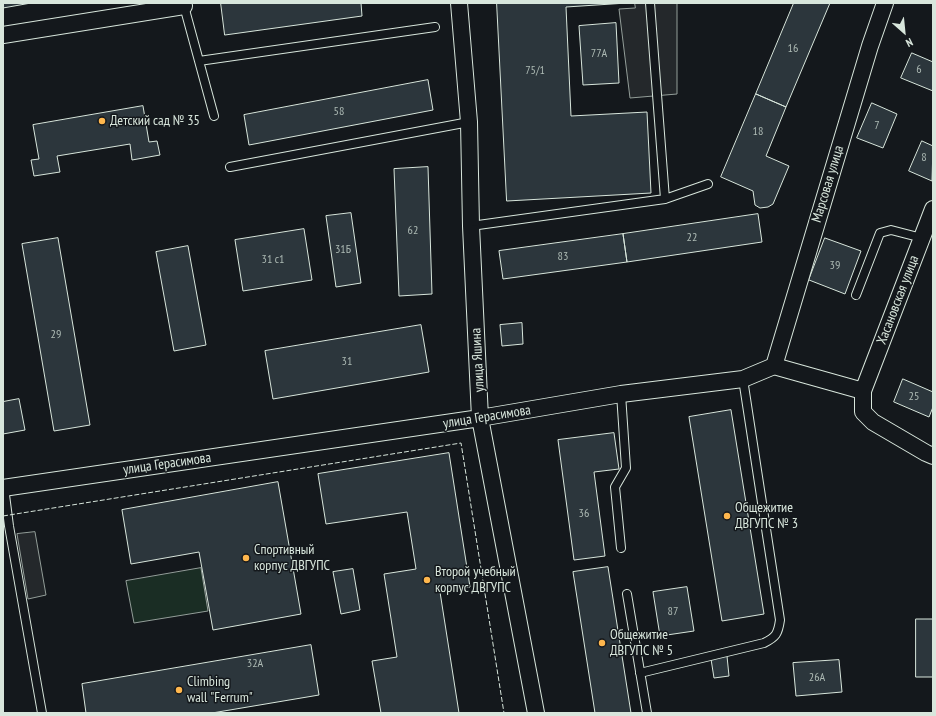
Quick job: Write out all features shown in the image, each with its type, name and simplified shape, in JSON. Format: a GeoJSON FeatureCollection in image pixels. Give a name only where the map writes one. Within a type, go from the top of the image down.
{"type":"FeatureCollection","features":[{"type":"Feature","properties":{"kind":"street","name":"улица Яшина"},"geometry":{"type":"LineString","coordinates":[[459,3],[469,122],[471,226],[480,418],[536,713]]}},
{"type":"Feature","properties":{"kind":"street","name":"Марсовая улица"},"geometry":{"type":"LineString","coordinates":[[774,366],[870,46],[885,3]]}},
{"type":"Feature","properties":{"kind":"street"},"geometry":{"type":"LineString","coordinates":[[3,35],[184,6]]}},
{"type":"Feature","properties":{"kind":"street","name":"Хасановская улица"},"geometry":{"type":"LineString","coordinates":[[863,391],[933,209]]}},
{"type":"Feature","properties":{"kind":"street","name":"улица Герасимова"},"geometry":{"type":"LineString","coordinates":[[4,488],[480,418],[621,394],[743,379],[774,366]]}},
{"type":"Feature","properties":{"kind":"street"},"geometry":{"type":"LineString","coordinates":[[774,366],[863,391],[863,412],[873,422],[933,456]]}},
{"type":"Feature","properties":{"kind":"lane"},"geometry":{"type":"LineString","coordinates":[[650,3],[665,199]]}},
{"type":"Feature","properties":{"kind":"lane"},"geometry":{"type":"LineString","coordinates":[[184,6],[214,116]]}},
{"type":"Feature","properties":{"kind":"lane"},"geometry":{"type":"LineString","coordinates":[[199,61],[435,27]]}},
{"type":"Feature","properties":{"kind":"lane"},"geometry":{"type":"LineString","coordinates":[[230,167],[469,122]]}},
{"type":"Feature","properties":{"kind":"lane"},"geometry":{"type":"LineString","coordinates":[[471,226],[665,199],[708,184]]}},
{"type":"Feature","properties":{"kind":"lane"},"geometry":{"type":"LineString","coordinates":[[856,294],[880,233],[891,230],[922,238]]}},
{"type":"Feature","properties":{"kind":"lane"},"geometry":{"type":"LineString","coordinates":[[640,673],[764,643],[773,638],[778,630],[780,620],[743,379]]}},
{"type":"Feature","properties":{"kind":"lane"},"geometry":{"type":"LineString","coordinates":[[621,394],[626,468],[616,487],[621,548]]}},
{"type":"Feature","properties":{"kind":"lane"},"geometry":{"type":"LineString","coordinates":[[4,488],[9,526],[42,713]]}},
{"type":"Feature","properties":{"kind":"lane"},"geometry":{"type":"LineString","coordinates":[[627,594],[647,713]]}},
{"type":"Feature","properties":{"kind":"green space"},"geometry":{"type":"Polygon","coordinates":[[[201,568],[208,611],[134,623],[126,581],[201,568]]]}},
{"type":"Feature","properties":{"kind":"shaded area"},"geometry":{"type":"Polygon","coordinates":[[[635,3],[677,3],[677,94],[630,98],[619,9],[635,8],[635,3]]]}},
{"type":"Feature","properties":{"kind":"shaded area"},"geometry":{"type":"Polygon","coordinates":[[[35,532],[46,595],[28,599],[17,534],[35,532]]]}},
{"type":"Feature","properties":{"kind":"building"},"geometry":{"type":"Polygon","coordinates":[[[3,3],[31,3],[3,8],[3,3]]]}},
{"type":"Feature","properties":{"kind":"building"},"geometry":{"type":"Polygon","coordinates":[[[221,3],[361,3],[362,16],[225,35],[221,3]]]}},
{"type":"Feature","properties":{"kind":"building"},"geometry":{"type":"Polygon","coordinates":[[[497,3],[627,3],[566,7],[571,116],[647,112],[651,193],[507,201],[497,3]]]}},
{"type":"Feature","properties":{"kind":"building"},"geometry":{"type":"Polygon","coordinates":[[[794,3],[830,3],[786,107],[756,94],[794,3]]]}},
{"type":"Feature","properties":{"kind":"building"},"geometry":{"type":"Polygon","coordinates":[[[616,23],[619,83],[583,85],[579,26],[616,23]]]}},
{"type":"Feature","properties":{"kind":"building"},"geometry":{"type":"Polygon","coordinates":[[[912,53],[933,62],[933,91],[901,78],[912,53]]]}},
{"type":"Feature","properties":{"kind":"building"},"geometry":{"type":"Polygon","coordinates":[[[428,80],[433,110],[249,145],[244,115],[428,80]]]}},
{"type":"Feature","properties":{"kind":"building"},"geometry":{"type":"Polygon","coordinates":[[[756,94],[786,107],[766,156],[789,166],[773,204],[768,207],[760,208],[755,205],[753,191],[721,177],[756,94]]]}},
{"type":"Feature","properties":{"kind":"building"},"geometry":{"type":"Polygon","coordinates":[[[872,103],[897,114],[883,148],[857,138],[872,103]]]}},
{"type":"Feature","properties":{"kind":"building"},"geometry":{"type":"Polygon","coordinates":[[[143,106],[149,142],[157,141],[160,155],[132,160],[130,144],[57,156],[60,172],[34,176],[31,160],[39,159],[33,125],[143,106]]]}},
{"type":"Feature","properties":{"kind":"building"},"geometry":{"type":"Polygon","coordinates":[[[922,141],[933,146],[932,181],[909,171],[922,141]]]}},
{"type":"Feature","properties":{"kind":"building"},"geometry":{"type":"Polygon","coordinates":[[[428,167],[432,294],[399,296],[394,169],[428,167]]]}},
{"type":"Feature","properties":{"kind":"building"},"geometry":{"type":"Polygon","coordinates":[[[351,213],[361,283],[336,287],[326,216],[351,213]]]}},
{"type":"Feature","properties":{"kind":"building"},"geometry":{"type":"Polygon","coordinates":[[[758,214],[762,242],[627,262],[623,234],[758,214]]]}},
{"type":"Feature","properties":{"kind":"building"},"geometry":{"type":"Polygon","coordinates":[[[304,229],[312,280],[243,291],[235,240],[304,229]]]}},
{"type":"Feature","properties":{"kind":"building"},"geometry":{"type":"Polygon","coordinates":[[[623,234],[627,262],[503,279],[499,251],[623,234]]]}},
{"type":"Feature","properties":{"kind":"building"},"geometry":{"type":"Polygon","coordinates":[[[58,238],[90,425],[54,431],[22,244],[58,238]]]}},
{"type":"Feature","properties":{"kind":"building"},"geometry":{"type":"Polygon","coordinates":[[[825,238],[861,251],[845,294],[809,280],[825,238]]]}},
{"type":"Feature","properties":{"kind":"building"},"geometry":{"type":"Polygon","coordinates":[[[188,246],[206,345],[174,351],[156,252],[188,246]]]}},
{"type":"Feature","properties":{"kind":"building"},"geometry":{"type":"Polygon","coordinates":[[[522,323],[523,344],[502,346],[500,325],[522,323]]]}},
{"type":"Feature","properties":{"kind":"building"},"geometry":{"type":"Polygon","coordinates":[[[421,325],[429,372],[273,399],[265,351],[421,325]]]}},
{"type":"Feature","properties":{"kind":"building"},"geometry":{"type":"Polygon","coordinates":[[[903,379],[933,392],[933,407],[929,417],[894,402],[903,379]]]}},
{"type":"Feature","properties":{"kind":"building"},"geometry":{"type":"Polygon","coordinates":[[[19,399],[25,430],[3,434],[3,402],[19,399]]]}},
{"type":"Feature","properties":{"kind":"building","name":"Общежитие ДВГУПС № 3"},"geometry":{"type":"Polygon","coordinates":[[[731,410],[764,614],[722,621],[689,417],[731,410]]]}},
{"type":"Feature","properties":{"kind":"building"},"geometry":{"type":"Polygon","coordinates":[[[614,433],[619,469],[594,472],[605,556],[574,560],[558,440],[614,433]]]}},
{"type":"Feature","properties":{"kind":"building","name":"Второй учебный корпус ДВГУПС"},"geometry":{"type":"Polygon","coordinates":[[[449,453],[470,587],[440,592],[459,713],[381,713],[372,661],[397,657],[384,574],[416,569],[407,512],[326,524],[318,474],[449,453]]]}},
{"type":"Feature","properties":{"kind":"building","name":"Спортивный корпус ДВГУПС"},"geometry":{"type":"Polygon","coordinates":[[[278,482],[301,614],[213,630],[199,552],[131,564],[122,510],[278,482]]]}},
{"type":"Feature","properties":{"kind":"building","name":"Общежитие ДВГУПС № 5"},"geometry":{"type":"Polygon","coordinates":[[[608,567],[631,713],[595,713],[573,572],[608,567]]]}},
{"type":"Feature","properties":{"kind":"building"},"geometry":{"type":"Polygon","coordinates":[[[353,569],[360,610],[341,614],[333,572],[353,569]]]}},
{"type":"Feature","properties":{"kind":"building"},"geometry":{"type":"Polygon","coordinates":[[[687,587],[694,631],[660,636],[653,592],[687,587]]]}},
{"type":"Feature","properties":{"kind":"building"},"geometry":{"type":"Polygon","coordinates":[[[916,619],[933,619],[933,677],[916,677],[916,619]]]}},
{"type":"Feature","properties":{"kind":"building"},"geometry":{"type":"Polygon","coordinates":[[[311,645],[319,695],[212,713],[86,713],[82,684],[311,645]]]}},
{"type":"Feature","properties":{"kind":"building"},"geometry":{"type":"Polygon","coordinates":[[[727,656],[729,676],[714,678],[711,659],[727,656]]]}},
{"type":"Feature","properties":{"kind":"building"},"geometry":{"type":"Polygon","coordinates":[[[839,660],[842,692],[796,696],[793,663],[839,660]]]}},
{"type":"Feature","properties":{"kind":"fence"},"geometry":{"type":"LineString","coordinates":[[3,516],[461,443],[504,713]]}},
{"type":"Feature","properties":{"kind":"place","name":"Детский сад № 35"},"geometry":{"type":"Point","coordinates":[102,121]}},
{"type":"Feature","properties":{"kind":"place","name":"Общежитие ДВГУПС № 3"},"geometry":{"type":"Point","coordinates":[727,516]}},
{"type":"Feature","properties":{"kind":"place","name":"Спортивный корпус ДВГУПС"},"geometry":{"type":"Point","coordinates":[246,558]}},
{"type":"Feature","properties":{"kind":"place","name":"Второй учебный корпус ДВГУПС"},"geometry":{"type":"Point","coordinates":[427,580]}},
{"type":"Feature","properties":{"kind":"place","name":"Общежитие ДВГУПС № 5"},"geometry":{"type":"Point","coordinates":[602,643]}},
{"type":"Feature","properties":{"kind":"place","name":"Climbing wall \"Ferrum\""},"geometry":{"type":"Point","coordinates":[179,690]}}]}
